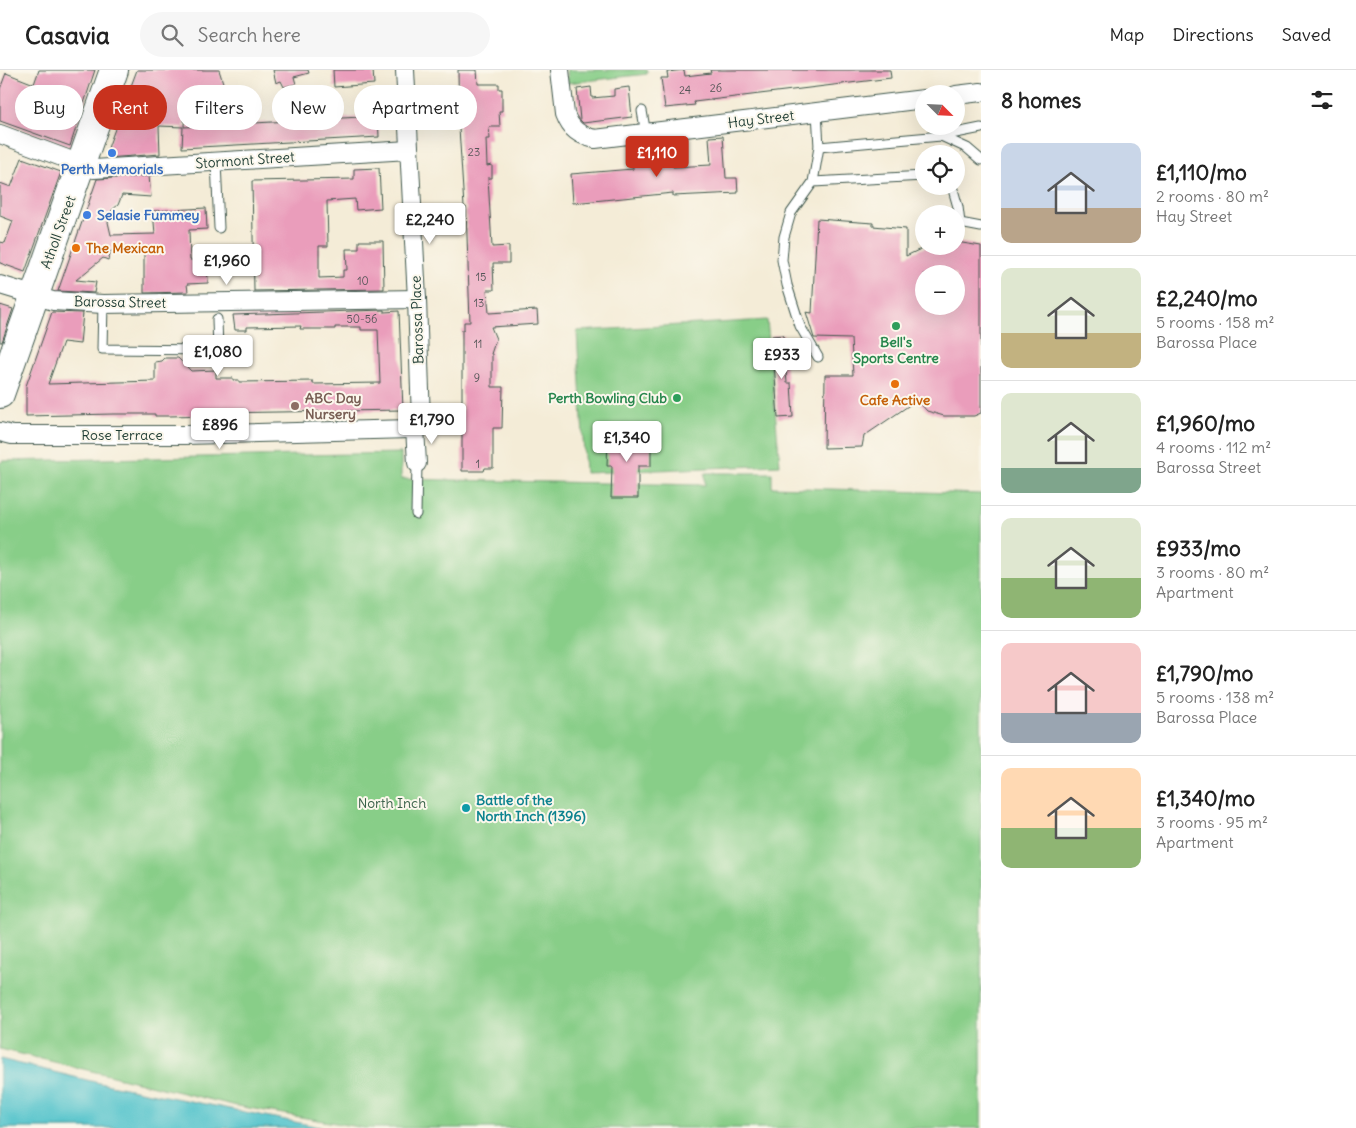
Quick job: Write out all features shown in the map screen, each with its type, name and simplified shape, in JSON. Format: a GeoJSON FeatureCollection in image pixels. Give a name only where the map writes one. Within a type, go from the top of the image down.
{"type":"FeatureCollection","features":[{"type":"Feature","properties":{"kind":"main road","name":"Atholl Street"},"geometry":{"type":"LineString","coordinates":[[0,394],[114,70]]}},
{"type":"Feature","properties":{"kind":"street","name":"Barossa Place"},"geometry":{"type":"LineString","coordinates":[[405,70],[417,299],[417,463]]}},
{"type":"Feature","properties":{"kind":"street","name":"Hay Street"},"geometry":{"type":"LineString","coordinates":[[560,70],[565,114],[571,127],[576,132],[595,139],[915,100]]}},
{"type":"Feature","properties":{"kind":"street"},"geometry":{"type":"LineString","coordinates":[[965,94],[981,92]]}},
{"type":"Feature","properties":{"kind":"street","name":"Stormont Street"},"geometry":{"type":"LineString","coordinates":[[0,134],[94,170],[409,150]]}},
{"type":"Feature","properties":{"kind":"street","name":"Barossa Street"},"geometry":{"type":"LineString","coordinates":[[0,286],[52,301],[103,304],[417,299]]}},
{"type":"Feature","properties":{"kind":"street","name":"Rose Terrace"},"geometry":{"type":"LineString","coordinates":[[0,432],[12,435],[184,434],[418,425]]}},
{"type":"Feature","properties":{"kind":"lane"},"geometry":{"type":"LineString","coordinates":[[642,111],[646,134]]}},
{"type":"Feature","properties":{"kind":"lane"},"geometry":{"type":"LineString","coordinates":[[817,112],[820,147],[814,182],[791,213],[784,237],[782,260],[787,285],[800,326],[818,357]]}},
{"type":"Feature","properties":{"kind":"lane"},"geometry":{"type":"LineString","coordinates":[[820,147],[941,136],[981,128]]}},
{"type":"Feature","properties":{"kind":"lane"},"geometry":{"type":"LineString","coordinates":[[941,136],[967,148],[981,160]]}},
{"type":"Feature","properties":{"kind":"lane"},"geometry":{"type":"LineString","coordinates":[[216,162],[219,228]]}},
{"type":"Feature","properties":{"kind":"lane"},"geometry":{"type":"LineString","coordinates":[[814,182],[915,176]]}},
{"type":"Feature","properties":{"kind":"lane"},"geometry":{"type":"LineString","coordinates":[[955,195],[960,223],[981,227]]}},
{"type":"Feature","properties":{"kind":"lane"},"geometry":{"type":"LineString","coordinates":[[103,304],[102,349],[218,350],[217,320]]}},
{"type":"Feature","properties":{"kind":"lane"},"geometry":{"type":"LineString","coordinates":[[416,514],[417,463]]}},
{"type":"Feature","properties":{"kind":"green space"},"geometry":{"type":"Polygon","coordinates":[[[567,70],[647,70],[647,74],[568,83],[567,70]]]}},
{"type":"Feature","properties":{"kind":"green space","name":"Perth Bowling Club"},"geometry":{"type":"Polygon","coordinates":[[[767,320],[780,465],[585,473],[577,331],[767,320]]]}},
{"type":"Feature","properties":{"kind":"green space","name":"North Inch"},"geometry":{"type":"Polygon","coordinates":[[[401,453],[401,479],[705,485],[705,473],[772,473],[772,487],[981,494],[981,1128],[364,1128],[237,1106],[0,1049],[0,463],[2,461],[401,453]]]}},
{"type":"Feature","properties":{"kind":"water"},"geometry":{"type":"Polygon","coordinates":[[[0,1059],[95,1082],[325,1128],[0,1128],[0,1059]]]}},
{"type":"Feature","properties":{"kind":"building"},"geometry":{"type":"Polygon","coordinates":[[[39,70],[95,70],[83,106],[83,85],[15,85],[15,126],[0,121],[0,89],[6,73],[34,84],[39,70]]]}},
{"type":"Feature","properties":{"kind":"building"},"geometry":{"type":"Polygon","coordinates":[[[137,70],[219,70],[224,85],[177,85],[177,127],[167,126],[167,85],[131,85],[137,70]]]}},
{"type":"Feature","properties":{"kind":"building"},"geometry":{"type":"Polygon","coordinates":[[[273,70],[308,70],[309,73],[294,77],[296,84],[283,85],[281,81],[276,83],[273,70]]]}},
{"type":"Feature","properties":{"kind":"building"},"geometry":{"type":"Polygon","coordinates":[[[333,70],[373,70],[374,84],[344,86],[334,85],[333,70]]]}},
{"type":"Feature","properties":{"kind":"building"},"geometry":{"type":"Polygon","coordinates":[[[458,70],[477,70],[478,84],[499,84],[499,89],[502,89],[502,111],[499,111],[500,127],[489,127],[490,139],[486,139],[487,166],[492,165],[492,178],[488,178],[492,247],[509,246],[509,263],[493,263],[494,290],[487,290],[489,313],[537,310],[538,324],[491,327],[496,339],[491,354],[492,387],[503,387],[502,428],[493,428],[493,468],[485,468],[484,471],[462,471],[462,330],[464,330],[464,322],[470,322],[466,207],[464,207],[459,130],[477,130],[477,85],[458,85],[458,70]]]}},
{"type":"Feature","properties":{"kind":"building"},"geometry":{"type":"Polygon","coordinates":[[[684,70],[685,76],[711,73],[710,70],[890,70],[891,78],[694,102],[695,105],[665,108],[661,78],[668,78],[667,72],[684,70]]]}},
{"type":"Feature","properties":{"kind":"building"},"geometry":{"type":"Polygon","coordinates":[[[591,87],[592,98],[614,96],[614,89],[629,87],[632,117],[583,123],[580,120],[577,89],[591,87]]]}},
{"type":"Feature","properties":{"kind":"building"},"geometry":{"type":"Polygon","coordinates":[[[354,117],[354,130],[379,130],[379,137],[182,148],[183,130],[262,130],[262,123],[272,122],[272,130],[344,130],[344,118],[354,117]]]}},
{"type":"Feature","properties":{"kind":"building"},"geometry":{"type":"Polygon","coordinates":[[[25,130],[75,130],[70,146],[25,130]]]}},
{"type":"Feature","properties":{"kind":"building"},"geometry":{"type":"Polygon","coordinates":[[[115,130],[159,130],[160,154],[107,158],[115,130]]]}},
{"type":"Feature","properties":{"kind":"building"},"geometry":{"type":"Polygon","coordinates":[[[723,136],[726,178],[737,178],[738,193],[673,196],[673,193],[573,203],[571,174],[633,169],[632,154],[672,151],[673,167],[711,165],[709,137],[723,136]]]}},
{"type":"Feature","properties":{"kind":"building"},"geometry":{"type":"Polygon","coordinates":[[[22,158],[61,172],[25,272],[0,263],[0,242],[5,243],[13,221],[0,216],[0,183],[11,187],[22,158]]]}},
{"type":"Feature","properties":{"kind":"building"},"geometry":{"type":"Polygon","coordinates":[[[379,168],[381,208],[356,210],[355,199],[327,201],[328,246],[319,246],[319,278],[343,277],[343,270],[347,270],[346,249],[359,249],[359,241],[383,241],[384,289],[254,291],[252,181],[354,179],[354,169],[379,168]]]}},
{"type":"Feature","properties":{"kind":"building"},"geometry":{"type":"Polygon","coordinates":[[[149,176],[151,197],[122,195],[118,205],[112,210],[108,222],[111,235],[155,234],[153,211],[206,208],[207,229],[189,230],[190,260],[207,260],[208,283],[187,284],[188,292],[144,293],[144,251],[111,251],[108,260],[103,258],[76,280],[96,282],[94,293],[58,291],[97,179],[149,176]]]}},
{"type":"Feature","properties":{"kind":"building","name":"Bell's Sports Centre"},"geometry":{"type":"Polygon","coordinates":[[[817,219],[873,223],[873,226],[906,229],[906,256],[915,252],[915,255],[965,255],[965,243],[981,246],[981,413],[974,416],[944,416],[927,411],[917,400],[864,436],[862,447],[824,448],[825,375],[853,375],[851,339],[814,338],[806,312],[812,313],[817,219]]]}},
{"type":"Feature","properties":{"kind":"building"},"geometry":{"type":"Polygon","coordinates":[[[0,305],[13,309],[2,342],[0,342],[0,305]]]}},
{"type":"Feature","properties":{"kind":"building"},"geometry":{"type":"Polygon","coordinates":[[[384,310],[384,312],[399,311],[403,410],[216,413],[216,415],[169,416],[113,414],[26,416],[26,386],[52,312],[83,313],[80,344],[63,342],[48,384],[155,381],[155,362],[162,361],[165,358],[178,358],[191,371],[216,370],[216,378],[233,378],[233,380],[239,380],[239,382],[313,381],[313,384],[380,383],[378,330],[361,330],[361,327],[300,329],[301,326],[247,327],[247,330],[235,330],[233,315],[384,310]]]}},
{"type":"Feature","properties":{"kind":"building"},"geometry":{"type":"Polygon","coordinates":[[[783,335],[787,383],[791,383],[793,417],[778,418],[772,336],[783,335]]]}},
{"type":"Feature","properties":{"kind":"building"},"geometry":{"type":"Polygon","coordinates":[[[608,436],[651,436],[651,466],[638,466],[638,498],[611,498],[612,466],[607,466],[608,436]]]}},
{"type":"Feature","properties":{"kind":"place","name":"Perth Memorials"},"geometry":{"type":"Point","coordinates":[112,153]}},
{"type":"Feature","properties":{"kind":"place","name":"Selasie Fummey"},"geometry":{"type":"Point","coordinates":[87,215]}},
{"type":"Feature","properties":{"kind":"place","name":"The Mexican"},"geometry":{"type":"Point","coordinates":[76,248]}},
{"type":"Feature","properties":{"kind":"place","name":"Bell's Sports Centre"},"geometry":{"type":"Point","coordinates":[896,326]}},
{"type":"Feature","properties":{"kind":"place","name":"Cafe Active"},"geometry":{"type":"Point","coordinates":[895,384]}},
{"type":"Feature","properties":{"kind":"place","name":"Perth Bowling Club"},"geometry":{"type":"Point","coordinates":[677,398]}},
{"type":"Feature","properties":{"kind":"place","name":"ABC Day Nursery"},"geometry":{"type":"Point","coordinates":[295,406]}},
{"type":"Feature","properties":{"kind":"place","name":"Battle of the North Inch (1396)"},"geometry":{"type":"Point","coordinates":[466,808]}}]}
